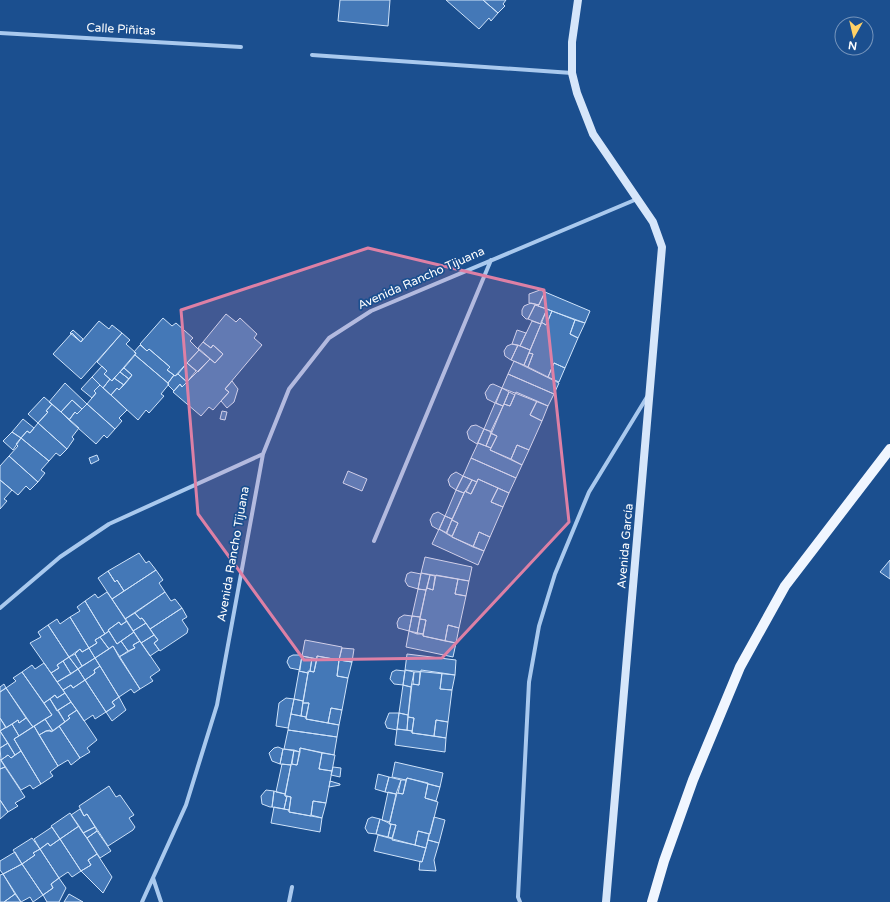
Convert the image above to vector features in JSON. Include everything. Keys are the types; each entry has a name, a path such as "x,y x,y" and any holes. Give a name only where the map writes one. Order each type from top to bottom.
{"main road":[{"path":"578,0 572,42 572,73 592,134 638,199"},
{"name":"Avenida García","path":"606,902 651,390 662,247 653,222 638,199"},
{"path":"652,902 664,861 693,780 740,667 785,586 890,449"}],"street":[{"name":"Calle Piñitas","path":"0,32 241,47"},
{"path":"312,55 572,73"},
{"name":"Avenida Rancho Tijuana","path":"142,902 186,806 217,705 263,454 289,389 329,338 371,311 638,199"},
{"path":"374,541 491,260"},
{"path":"520,902 518,897 530,682 539,626 555,574 589,492 651,390"},
{"path":"0,608 60,557 109,524 263,454"},
{"path":"153,878 160,902"},
{"path":"289,902 292,887"}],"highlighted area":[{"path":"368,248 544,290 569,522 442,658 304,660 198,514 181,310"}],"building":[{"path":"340,0 390,0 388,26 338,21"},
{"path":"446,0 483,0 498,13 491,21 489,18 479,29"},
{"path":"483,0 506,0 503,4 505,6 498,13"},
{"path":"540,290 545,292 539,305 529,303 529,294"},
{"path":"545,292 590,311 585,323 538,306"},
{"path":"531,303 539,305 535,305 528,319 526,319 522,315 522,310 524,306"},
{"path":"535,305 547,309 541,324 528,319"},
{"path":"547,309 552,311 546,325 541,322"},
{"path":"552,311 575,320 570,334 578,338 565,368 554,363 548,377 528,367 533,354 529,353 541,322 546,325"},
{"path":"226,314 236,322 240,318 257,334 254,338 262,345 225,389 229,392 213,410 209,407 201,416 173,392 180,384 182,387 210,359 215,363 223,354 213,345 211,348 203,342"},
{"path":"163,318 172,326 176,323 193,338 190,341 199,350 175,376 167,370 170,367 149,349 147,351 140,344"},
{"path":"575,320 585,323 578,338 570,334"},
{"path":"99,321 109,329 112,325 122,333 81,379 53,354 72,333 81,342"},
{"path":"532,321 541,324 530,350 520,346"},
{"path":"73,330 83,339 81,342 70,333"},
{"path":"517,330 526,333 520,346 512,344"},
{"path":"122,333 130,340 126,344 136,353 112,381 104,374 107,371 97,362"},
{"path":"203,342 211,348 213,345 223,354 215,363 198,348"},
{"path":"512,344 518,345 511,360 505,356 504,351 507,346"},
{"path":"140,345 147,351 149,349 170,367 167,370 174,375 168,383 135,355 136,353 134,352"},
{"path":"518,345 530,350 524,365 511,360"},
{"path":"199,350 210,359 198,372 187,363"},
{"path":"529,353 533,354 528,367 524,365"},
{"path":"135,355 169,384 161,394 164,396 149,413 146,410 138,420 111,395 117,388 119,390 132,375 124,368"},
{"path":"514,361 559,383 554,394 508,374"},
{"path":"187,363 196,371 187,382 178,374"},
{"path":"554,363 565,368 559,382 548,377"},
{"path":"102,366 107,371 104,374 110,379 103,388 92,377"},
{"path":"124,368 132,375 129,379 120,372"},
{"path":"120,372 129,379 124,385 114,378"},
{"path":"178,374 187,382 182,387 180,384 174,391 168,383 174,375 175,376"},
{"path":"508,374 554,394 548,406 502,388"},
{"path":"92,377 100,385 94,391 96,393 92,398 81,389"},
{"path":"114,378 124,385 119,390 117,388 111,395 103,388 110,379 112,381"},
{"path":"232,381 238,389 234,402 227,408 221,401 229,392 225,389"},
{"path":"65,383 87,404 82,409 72,400 61,412 49,402"},
{"path":"493,384 502,388 495,403 487,399 485,393 490,385"},
{"path":"100,385 127,410 119,418 122,421 115,429 87,404 96,393 94,391"},
{"path":"502,388 509,392 503,406 496,403"},
{"path":"509,392 515,395 510,406 504,404"},
{"path":"516,392 537,401 530,415 542,421 529,450 517,445 511,459 490,450 497,436 490,433 504,404 510,406"},
{"path":"44,397 52,404 46,411 48,412 38,423 28,414"},
{"path":"72,400 82,409 77,414 75,412 69,420 61,412"},
{"path":"537,401 548,406 542,421 530,415"},
{"path":"495,403 503,406 492,432 484,429"},
{"path":"52,404 79,428 72,437 74,439 67,449 38,423 48,412 46,411"},
{"path":"87,404 115,429 107,438 104,435 96,444 69,420 75,412 77,414"},
{"path":"222,411 227,412 225,420 220,419"},
{"path":"23,419 34,428 30,433 27,431 21,438 12,432"},
{"path":"38,423 67,449 60,456 56,453 49,461 21,438 27,431 30,433"},
{"path":"476,425 484,429 477,444 469,439 467,432 471,426"},
{"path":"484,429 492,432 486,446 478,443"},
{"path":"12,432 21,438 13,450 3,441"},
{"path":"491,433 497,436 491,448 486,446"},
{"path":"21,438 49,461 41,470 45,473 38,482 9,456 18,446 16,444"},
{"path":"478,443 491,448 490,450 522,465 516,478 471,458"},
{"path":"517,445 529,450 522,465 511,459"},
{"path":"97,455 99,460 91,464 89,458"},
{"path":"9,456 38,482 30,490 26,486 18,495 0,480 0,466"},
{"path":"471,458 516,478 509,493 478,479 477,482 463,476"},
{"path":"348,471 367,479 362,491 343,483"},
{"path":"456,472 463,476 456,490 450,486 448,480 451,475"},
{"path":"463,476 472,480 464,493 456,490"},
{"path":"478,479 498,488 491,502 503,507 490,537 479,532 473,547 452,537 458,523 452,520 465,491 471,494"},
{"path":"0,480 12,490 4,499 7,501 0,509"},
{"path":"472,480 477,482 471,494 466,492"},
{"path":"498,488 509,493 503,507 491,502"},
{"path":"456,490 464,493 452,519 445,516"},
{"path":"438,512 445,516 439,530 432,526 430,520 433,514"},
{"path":"445,516 452,519 447,533 439,529"},
{"path":"452,520 458,523 452,536 446,533"},
{"path":"439,529 452,537 484,551 478,565 432,544"},
{"path":"479,532 490,537 484,551 473,547"},
{"path":"139,553 146,563 149,561 156,570 124,591 117,580 115,582 108,571"},
{"path":"425,557 472,567 469,581 421,573"},
{"path":"890,560 890,579 880,572"},
{"path":"156,570 163,580 159,583 165,592 125,619 112,599"},
{"path":"108,571 115,582 117,580 124,591 112,599 98,578"},
{"path":"411,572 421,574 418,589 408,586 405,581 407,574"},
{"path":"421,573 430,575 426,590 418,589"},
{"path":"430,575 435,576 433,590 427,588"},
{"path":"436,575 458,579 455,594 466,596 459,628 448,625 445,641 423,636 426,620 420,619 426,590 427,588 433,590"},
{"path":"458,579 469,581 466,596 455,594"},
{"path":"418,589 426,590 420,617 412,616"},
{"path":"107,592 127,621 121,625 119,622 105,634 85,601 95,594 98,598"},
{"path":"165,592 171,601 175,599 182,608 150,629 142,618 140,619 135,613"},
{"path":"85,601 105,634 95,640 97,643 89,648 70,617 80,611 77,607"},
{"path":"182,608 187,617 182,620 188,629 187,633 160,651 154,643 158,640 150,629"},
{"path":"135,613 146,623 133,631 125,619"},
{"path":"404,615 412,616 409,631 398,628 397,623 399,618"},
{"path":"412,616 420,617 417,634 409,631"},
{"path":"70,617 89,648 82,652 80,649 69,657 48,625 57,619 60,624"},
{"path":"420,619 426,620 423,634 417,634"},
{"path":"127,621 134,632 117,644 108,630 119,622 121,625"},
{"path":"146,623 154,635 141,643 133,631"},
{"path":"48,625 69,657 57,665 59,668 51,673 30,643 41,637 38,632"},
{"path":"448,625 459,628 456,643 445,641"},
{"path":"109,631 117,644 121,641 128,651 119,657 113,646 109,649 100,637"},
{"path":"409,631 423,634 423,636 456,643 453,657 406,647"},
{"path":"134,632 140,641 133,645 135,648 128,651 121,641"},
{"path":"154,635 158,640 154,643 159,650 150,656 141,643"},
{"path":"100,637 109,649 95,658 89,648 97,643 95,640"},
{"path":"305,640 342,647 339,660 317,656 317,659 302,656"},
{"path":"140,641 160,670 150,677 153,681 140,689 119,657 135,648 133,645"},
{"path":"113,646 140,689 134,693 131,689 119,697 95,658"},
{"path":"89,648 95,658 82,666 75,654 80,649 82,652"},
{"path":"342,648 354,649 352,662 339,660"},
{"path":"75,654 82,666 78,669 69,657"},
{"path":"407,654 456,660 455,675 405,670"},
{"path":"293,655 302,655 300,670 290,668 287,662 289,657"},
{"path":"302,656 312,658 310,671 308,673 299,671"},
{"path":"317,656 339,660 337,676 348,678 342,710 331,708 328,723 306,719 309,703 303,703 308,671 314,672"},
{"path":"69,657 78,669 71,674 63,661"},
{"path":"95,658 100,666 94,670 95,673 85,680 78,669"},
{"path":"312,658 317,659 314,672 310,671"},
{"path":"339,660 352,662 348,678 337,676"},
{"path":"63,661 71,674 57,682 51,673 59,668 57,665"},
{"path":"44,663 65,693 57,698 55,695 44,703 22,672 32,665 35,669"},
{"path":"100,666 119,697 112,702 115,706 106,712 85,680 95,673 94,670"},
{"path":"78,669 85,680 73,688 71,685 63,690 57,682"},
{"path":"396,670 405,671 403,685 394,684 390,679 392,672"},
{"path":"405,670 414,672 411,687 403,685"},
{"path":"421,670 442,673 440,689 452,690 448,722 436,720 434,736 412,733 414,718 408,717 412,684 419,685"},
{"path":"299,671 308,673 303,701 294,699"},
{"path":"22,672 52,715 33,727 6,688 16,681 13,678"},
{"path":"414,672 420,672 419,685 413,684"},
{"path":"442,673 455,675 452,690 440,689"},
{"path":"85,680 106,712 95,719 93,715 84,721 63,690 71,685 73,688"},
{"path":"4,684 6,688 0,692 0,687"},
{"path":"403,685 411,687 408,715 399,713"},
{"path":"6,688 26,718 19,723 18,720 6,728 0,718 0,692"},
{"path":"65,693 71,702 57,711 50,699 55,695 57,698"},
{"path":"119,697 126,710 112,721 106,712 115,706 112,702"},
{"path":"286,698 294,699 288,728 276,726 279,703"},
{"path":"50,699 65,722 53,731 45,719 52,715 44,703"},
{"path":"294,699 303,701 301,716 291,714"},
{"path":"71,702 77,710 68,716 70,718 65,722 58,710"},
{"path":"303,703 309,703 306,717 301,716"},
{"path":"331,708 342,710 339,725 328,723"},
{"path":"77,710 97,740 87,748 90,752 80,758 59,726 70,718 68,716"},
{"path":"389,713 399,713 397,730 387,728 385,723"},
{"path":"399,713 408,715 407,730 397,729"},
{"path":"291,714 306,717 306,719 339,725 337,737 288,730"},
{"path":"408,717 414,718 412,731 407,730"},
{"path":"0,718 6,727 0,731"},
{"path":"26,718 33,727 19,736 12,724 18,720 19,723"},
{"path":"45,719 53,731 46,731 39,735 34,726"},
{"path":"436,720 448,722 446,738 434,736"},
{"path":"12,724 19,736 14,739 21,751 15,755 0,731"},
{"path":"34,726 58,766 50,772 53,776 41,784 14,739"},
{"path":"59,726 80,758 71,765 68,760 58,766 39,735 50,730 51,732"},
{"path":"397,729 412,731 412,733 446,738 445,752 395,745"},
{"path":"288,730 337,737 334,755 300,748 300,752 284,749"},
{"path":"0,731 8,743 0,748"},
{"path":"8,743 15,755 11,758 8,755 1,760 0,748"},
{"path":"278,747 283,749 280,764 272,761 269,753 274,748"},
{"path":"300,748 322,753 319,769 332,771 326,803 313,801 311,816 289,812 291,797 285,796 291,764 297,765"},
{"path":"283,749 294,750 291,765 280,764"},
{"path":"294,750 300,752 297,765 292,764"},
{"path":"21,751 41,784 33,789 30,785 21,790 1,760 8,755 11,758"},
{"path":"322,753 335,755 332,771 319,769"},
{"path":"0,759 5,767 0,769"},
{"path":"395,762 443,773 440,787 407,778 406,780 392,777"},
{"path":"282,764 291,765 285,794 276,792"},
{"path":"5,767 25,797 15,803 18,806 8,812 0,800 0,769"},
{"path":"333,767 341,768 340,777 331,775"},
{"path":"378,774 389,777 385,792 375,789"},
{"path":"389,777 401,780 396,794 385,792"},
{"path":"407,778 428,783 425,798 438,802 430,834 418,831 415,845 392,840 396,825 389,824 397,793 403,794"},
{"path":"401,780 406,780 403,794 398,793"},
{"path":"330,781 340,784 340,785 329,787"},
{"path":"428,784 440,787 436,801 425,798"},
{"path":"109,786 116,797 120,795 134,815 129,818 135,827 133,830 108,846 87,814 84,816 79,806"},
{"path":"266,790 274,791 272,807 262,804 261,796"},
{"path":"274,791 287,796 284,809 272,807"},
{"path":"388,792 396,794 390,822 382,820"},
{"path":"287,796 291,797 289,810 284,809"},
{"path":"0,800 8,812 0,819"},
{"path":"313,801 326,803 322,818 311,815"},
{"path":"274,807 289,810 289,812 322,818 320,832 271,823"},
{"path":"80,809 84,816 87,814 95,827 83,833 71,815"},
{"path":"70,813 79,826 60,839 51,826"},
{"path":"372,817 380,819 376,834 368,833 365,828 368,819"},
{"path":"434,817 445,820 439,843 428,840"},
{"path":"380,819 391,824 388,837 376,834"},
{"path":"391,824 396,825 392,838 388,837"},
{"path":"79,826 97,854 88,860 91,865 81,871 60,839"},
{"path":"52,827 60,839 50,846 48,843 40,849 34,839"},
{"path":"95,827 97,831 87,838 83,833"},
{"path":"97,831 111,851 100,858 87,838"},
{"path":"418,831 429,834 426,848 415,845"},
{"path":"378,835 426,848 422,862 374,851"},
{"path":"32,838 40,849 33,853 35,855 22,864 13,850"},
{"path":"60,839 81,871 72,877 68,872 59,878 40,849 48,843 50,846"},
{"path":"428,840 439,843 434,860 436,871 419,870 420,861 422,862"},
{"path":"40,849 59,878 51,884 53,888 43,895 22,864 35,855 33,853"},
{"path":"15,852 22,864 3,874 0,870 0,861"},
{"path":"97,854 112,877 103,893 81,871 91,865 88,860"},
{"path":"22,864 43,895 33,902 30,897 21,902 3,874"},
{"path":"3,874 15,894 4,902 0,902 0,875"},
{"path":"59,878 66,888 59,902 47,902 43,895 53,888 51,884"},
{"path":"15,894 21,902 4,902"},
{"path":"69,894 83,902 64,902"}]}
